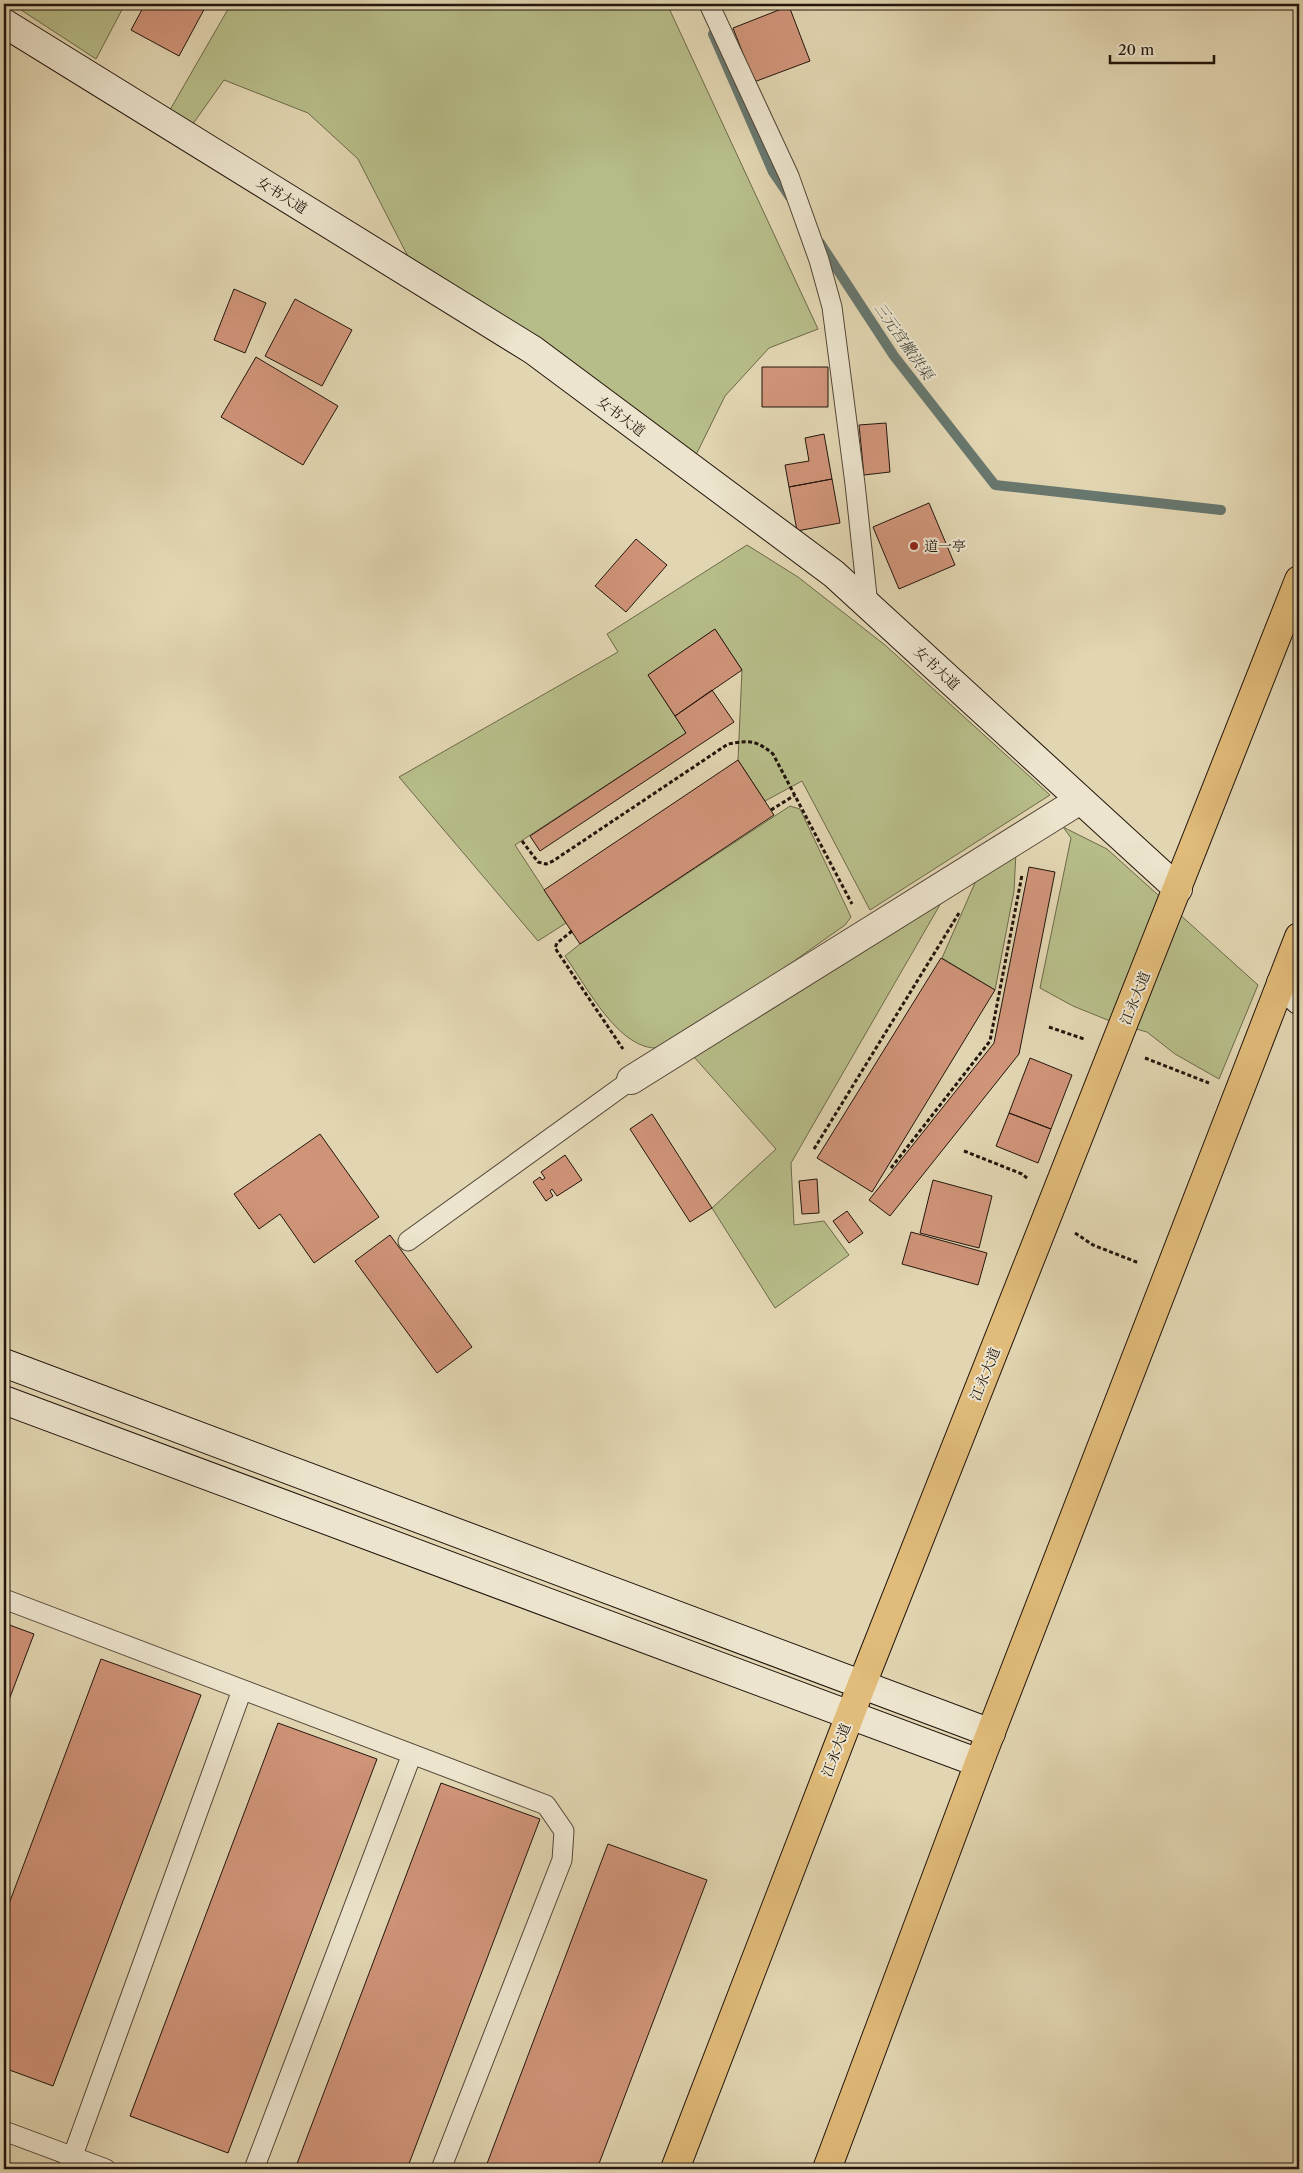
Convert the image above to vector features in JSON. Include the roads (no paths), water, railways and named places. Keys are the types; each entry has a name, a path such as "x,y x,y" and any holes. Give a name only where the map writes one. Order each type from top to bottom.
{"main road":[{"name":"女书大道","path":"4,23 533,350 834,574 1178,889"},
{"name":"江永大道","path":"675,2169 850,1714 1299,580"},
{"path":"636,1078 1080,800"},
{"path":"827,2169 979,1763 1290,992 1299,937"},
{"path":"4,1363 991,1733"},
{"path":"4,1400 979,1763"}],"lane":[{"path":"709,4 789,176 819,260 832,307 855,484 868,605"},
{"path":"408,1240 636,1078"},
{"path":"4,1599 546,1805 564,1831 562,1860 441,2169"},
{"path":"70,2163 242,1690"},
{"path":"254,2169 412,1754"},
{"path":"4,2131 70,2163 106,2169"}],"waterway":[{"name":"三元宫撇洪渠","path":"713,34 773,172 790,197"},
{"name":"三元宫撇洪渠","path":"820,243 894,356 995,485 1221,510"}],"place":[{"name":"道一亭","path":"914,546"}]}
